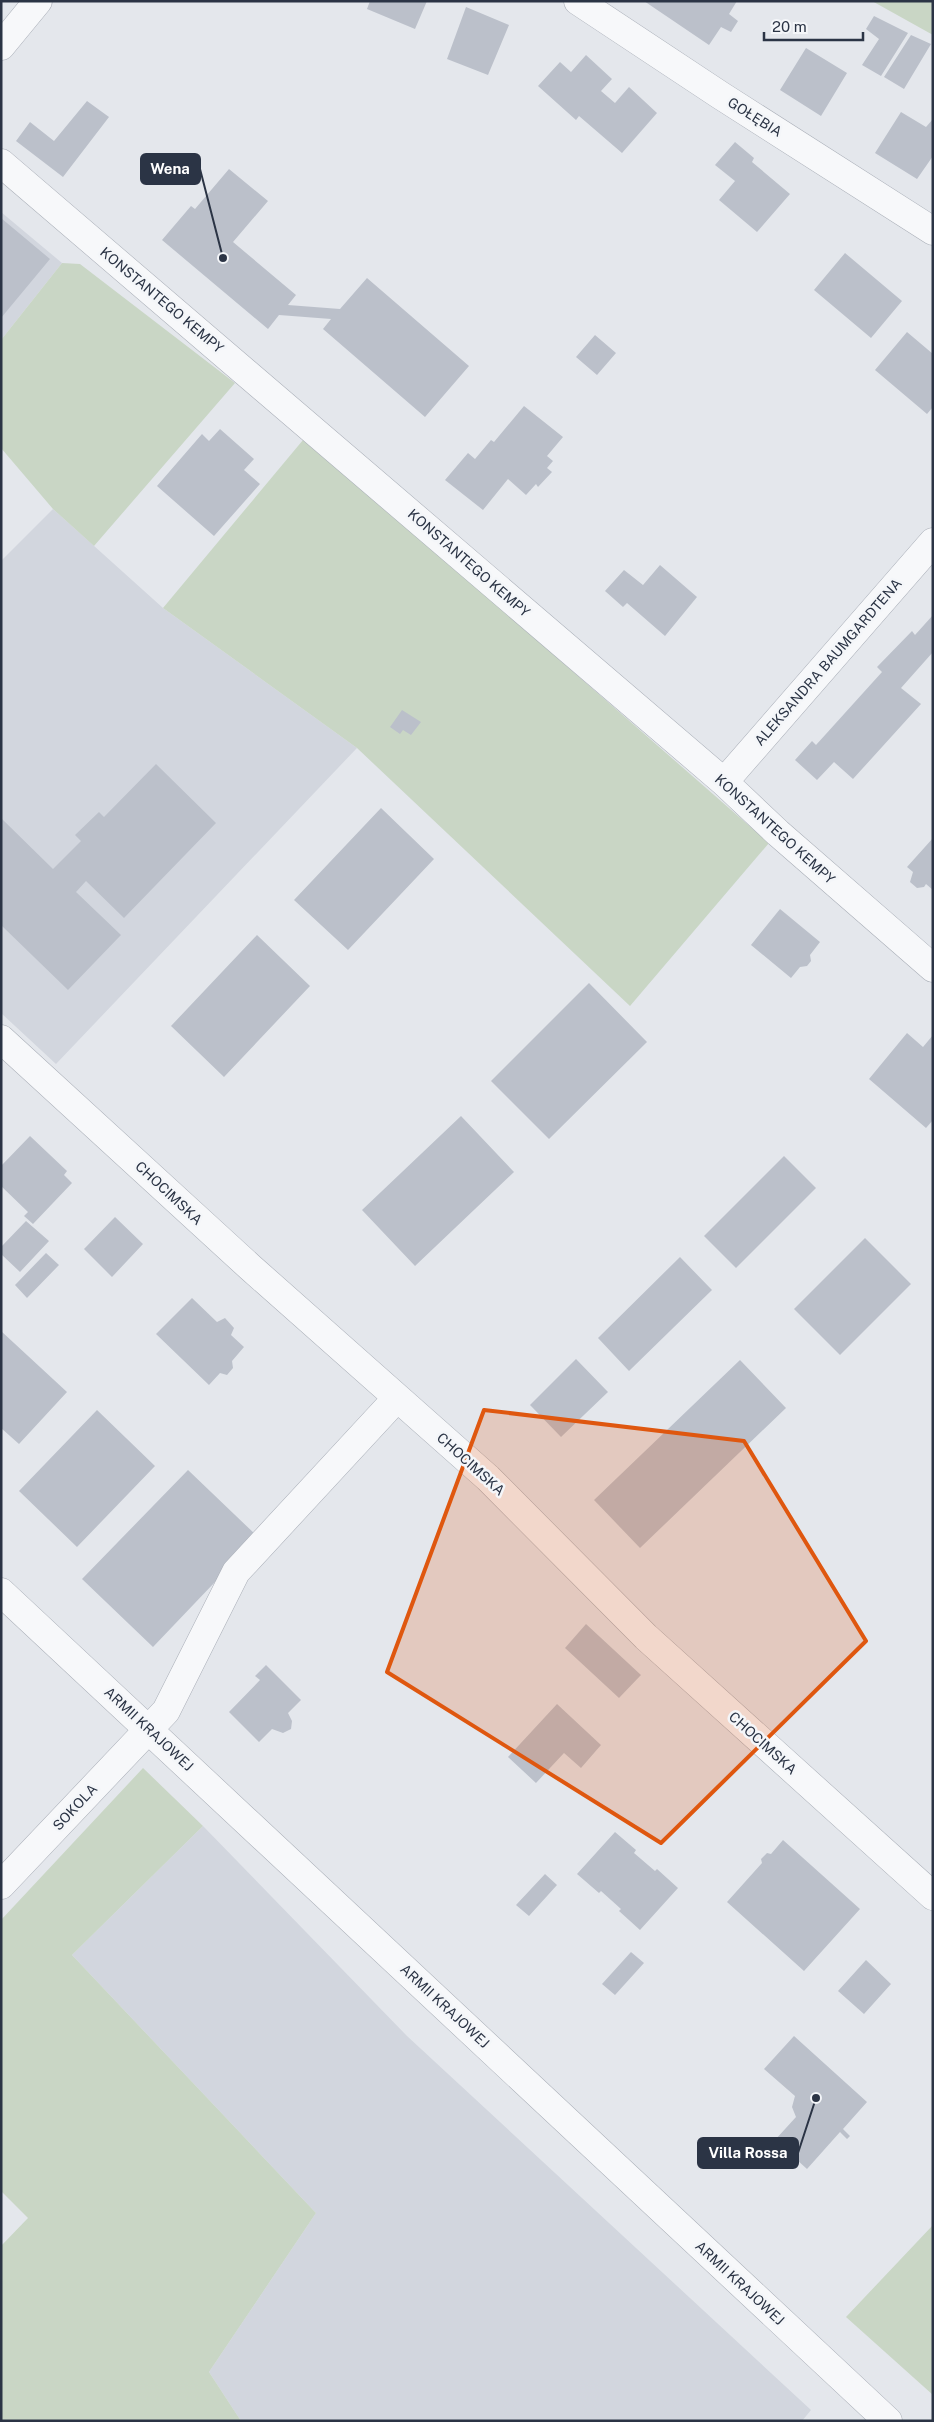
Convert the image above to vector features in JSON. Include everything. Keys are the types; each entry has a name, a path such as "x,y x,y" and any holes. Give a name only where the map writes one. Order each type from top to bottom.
{"street":[{"path":"1,46 38,1"},
{"name":"GOŁĘBIA","path":"578,1 720,95 933,230"},
{"name":"KONSTANTEGO KEMPY","path":"1,163 724,782 778,833 933,968"},
{"name":"ALEKSANDRA BAUMGARDTENA","path":"724,782 933,542"},
{"name":"CHOCIMSKA","path":"1,1038 251,1268 488,1478 646,1637 933,1896"},
{"name":"SOKOLA","path":"1,1885 166,1711 236,1572 397,1398"},
{"name":"ARMII KRAJOWEJ","path":"1,1592 888,2421"}],"highlighted area":[{"path":"484,1410 744,1441 866,1641 661,1843 387,1672"}],"shaded area":[{"path":"1,212 62,263 1,340"},
{"path":"53,509 163,608 357,748 56,1064 1,1013 1,561"},
{"path":"203,1826 407,2036 811,2410 802,2421 241,2421 209,2372 316,2213 72,1955"}],"green space":[{"path":"872,1 933,1 933,35"},
{"path":"62,263 80,264 235,383 94,546 53,509 1,448 1,340"},
{"path":"303,440 490,599 769,843 630,1006 357,748 163,608"},
{"path":"143,1768 203,1826 72,1955 316,2213 209,2372 241,2421 1,2421 1,2246 28,2218 1,2191 1,1920"},
{"path":"933,2225 933,2395 846,2317"}],"building":[{"path":"370,1 427,1 415,29 367,9"},
{"path":"644,1 737,1 729,14 738,21 731,32 721,27 709,45"},
{"path":"466,7 509,25 488,75 447,59"},
{"path":"874,16 908,33 881,76 862,65 879,39 866,29"},
{"path":"911,35 931,44 904,89 884,77"},
{"path":"806,48 847,73 821,116 780,90"},
{"path":"586,55 612,79 601,91 615,103 629,87 657,113 622,153 579,116 576,120 538,86 560,62 571,72"},
{"path":"87,101 109,117 63,177 16,141 30,122 54,141"},
{"path":"901,112 926,127 933,119 933,156 917,179 875,153"},
{"path":"735,142 754,158 752,162 790,194 757,232 719,200 735,181 715,165"},
{"path":"229,169 268,201 233,242 296,295 288,305 340,309 367,278 469,366 425,417 323,329 331,319 279,315 268,329 162,240 191,206 195,209"},
{"path":"1,218 50,259 1,318"},
{"path":"845,253 902,301 871,338 814,290"},
{"path":"907,332 933,354 933,407 927,414 875,370"},
{"path":"595,335 616,353 597,375 576,357"},
{"path":"524,406 563,437 547,456 553,461 547,468 552,472 538,487 536,484 526,495 508,479 483,510 445,480 468,453 475,459 491,440 494,442"},
{"path":"220,429 254,459 244,470 260,484 214,536 157,486 202,434 209,441"},
{"path":"660,565 697,597 665,636 627,603 623,607 605,591 624,570 643,585"},
{"path":"933,615 933,652 901,688 921,704 853,779 834,762 817,780 795,760 812,741 816,745 882,672 877,667 912,631 915,635"},
{"path":"402,710 421,722 411,735 403,730 400,734 390,727"},
{"path":"156,764 216,823 124,918 86,881 76,892 121,935 68,990 1,925 1,818 53,869 81,841 75,835 99,812 104,817"},
{"path":"381,808 434,859 348,950 294,900"},
{"path":"933,838 933,890 926,884 924,887 917,888 910,882 913,872 907,867"},
{"path":"780,909 820,942 810,955 811,961 807,966 800,967 791,978 751,945"},
{"path":"257,935 310,986 224,1077 171,1026"},
{"path":"589,983 647,1042 549,1139 491,1081"},
{"path":"907,1033 923,1047 933,1035 933,1120 926,1128 869,1079"},
{"path":"461,1116 514,1172 415,1266 362,1210"},
{"path":"30,1136 67,1171 64,1175 72,1183 33,1224 24,1216 28,1212 1,1186 1,1166"},
{"path":"784,1156 816,1188 736,1268 704,1236"},
{"path":"115,1217 143,1244 112,1277 84,1249"},
{"path":"26,1221 49,1241 20,1272 1,1254 1,1247"},
{"path":"865,1238 911,1284 840,1355 794,1309"},
{"path":"46,1253 59,1265 27,1298 15,1285"},
{"path":"680,1257 712,1290 629,1371 598,1338"},
{"path":"192,1298 217,1322 225,1318 234,1328 231,1335 244,1347 232,1361 233,1368 227,1375 220,1373 209,1385 156,1334"},
{"path":"1,1331 67,1392 19,1444 1,1428"},
{"path":"576,1359 608,1392 561,1437 530,1405"},
{"path":"740,1360 786,1408 640,1548 594,1500"},
{"path":"97,1410 155,1466 77,1547 19,1491"},
{"path":"188,1470 258,1537 153,1647 82,1579"},
{"path":"586,1624 641,1675 619,1698 565,1648"},
{"path":"266,1665 301,1700 288,1713 292,1721 291,1729 283,1733 272,1729 259,1742 229,1712 260,1680 255,1676"},
{"path":"557,1704 601,1745 581,1768 564,1753 536,1783 508,1757"},
{"path":"615,1832 636,1850 634,1853 655,1871 657,1869 678,1888 640,1930 601,1891 599,1893 577,1874"},
{"path":"783,1840 860,1909 804,1971 727,1902 762,1863 761,1859 767,1853 771,1854"},
{"path":"545,1874 557,1885 529,1916 516,1905"},
{"path":"631,1952 644,1963 615,1995 602,1984"},
{"path":"866,1960 891,1984 864,2014 838,1991"},
{"path":"794,2036 867,2102 843,2129 850,2136 847,2139 840,2132 807,2169 775,2140 796,2117 792,2107 795,2096 764,2069"}],"place":[{"name":"Wena","path":"223,258"},
{"name":"Villa Rossa","path":"816,2098"}]}
